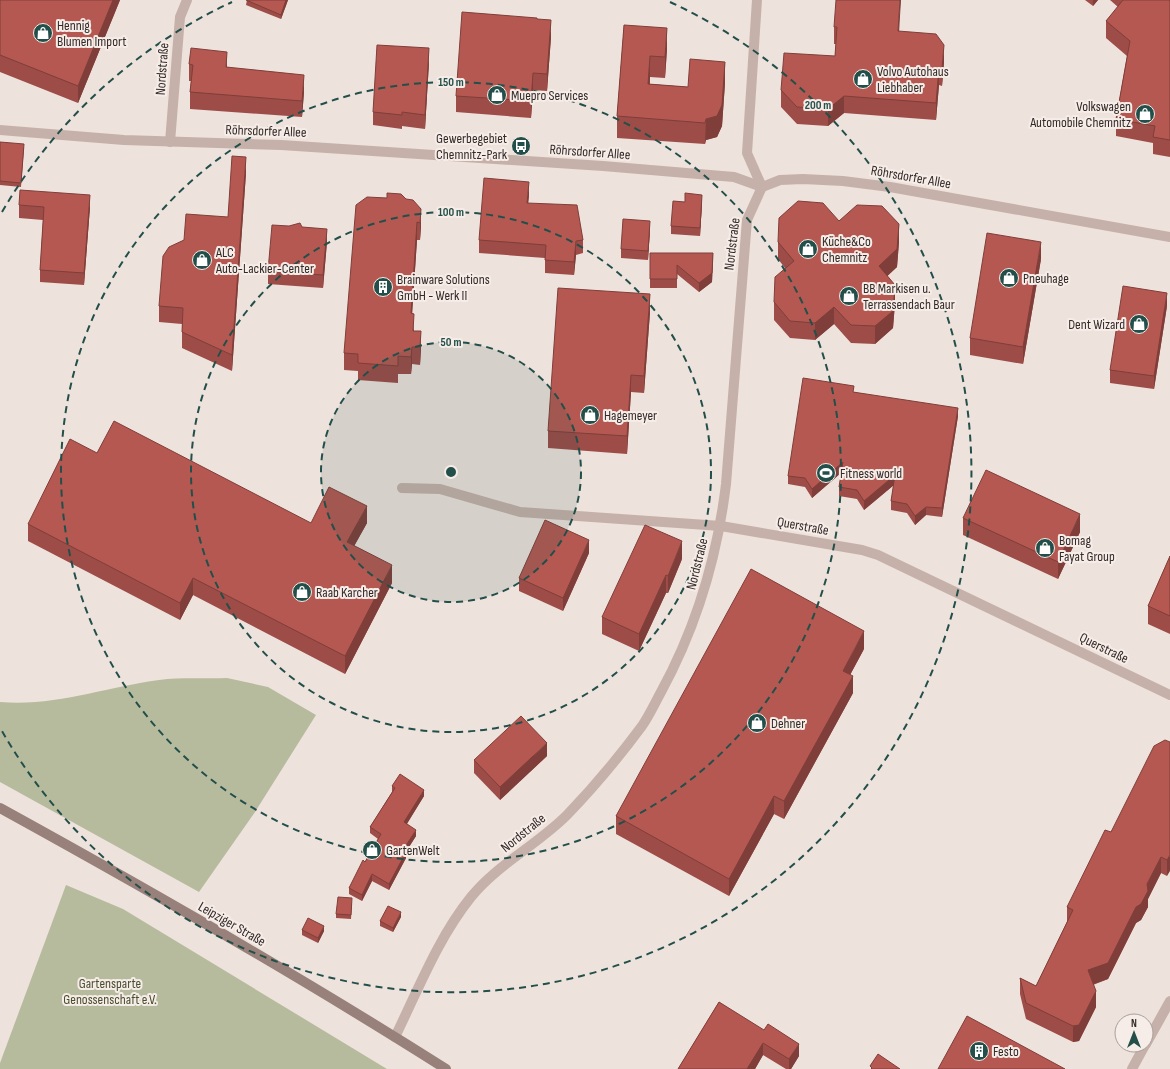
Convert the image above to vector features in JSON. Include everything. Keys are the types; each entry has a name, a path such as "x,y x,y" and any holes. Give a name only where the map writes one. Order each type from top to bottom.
{"main road":[{"name":"Leipziger Straße","path":"0,808 130,880 395,1037 446,1069"}],"street":[{"name":"Nordstraße","path":"170,142 180,17 187,0"},
{"path":"757,0 747,153 762,187"},
{"name":"Röhrsdorfer Allee","path":"0,130 124,140 281,145 603,166 734,177 762,187 780,180 803,178 843,181 890,187 1170,237"},
{"name":"Nordstraße","path":"395,1037 455,920 472,897 502,867 566,816 601,777 643,726 676,664 703,598 721,526 726,484 748,220 762,187"},
{"name":"Querstraße","path":"402,488 440,489 520,512 721,526 862,550 878,555 1170,695"},
{"path":"1154,1030 1170,1001"},
{"path":"1132,1069 1141,1053"}],"green space":[{"path":"227,678 268,687 316,715 255,812 199,892 0,782 0,702 40,702 80,696 139,683 167,679"},
{"name":"Gartensparte Genossenschaft e.V.","path":"66,885 123,909 387,1069 0,1069 0,1063"}],"building":[{"path":"0,0 113,0 78,86 0,55"},
{"path":"246,0 286,0 281,15"},
{"name":"Volvo Autohaus Liebhaber","path":"836,0 900,0 898,31 936,34 944,45 942,68 939,68 936,103 844,96 828,109 797,107 781,90 784,53 835,56 837,27 834,27"},
{"path":"1123,0 1170,0 1170,140 1153,137 1155,126 1116,119 1130,41 1106,21"},
{"path":"462,12 551,20 547,74 533,73 531,101 456,96"},
{"path":"624,25 667,28 665,57 650,56 648,84 688,87 690,59 725,62 722,105 717,116 706,119 705,123 617,116"},
{"path":"377,45 429,48 425,115 402,112 402,115 373,112"},
{"path":"191,48 227,52 226,67 304,75 302,101 190,92 193,65 189,64"},
{"path":"0,142 24,144 21,183 0,181"},
{"path":"232,156 246,157 232,355 182,332 183,308 159,306 163,256 169,247 184,240 186,214 228,217"},
{"path":"484,178 529,182 527,203 577,205 583,240 576,241 574,262 545,260 546,245 479,240"},
{"path":"20,190 90,195 84,273 40,270 44,207 19,205"},
{"name":"Brainware Solutions GmbH - Werk II","path":"387,193 401,194 406,199 413,200 421,209 420,223 417,222 411,313 414,314 413,331 421,331 420,347 412,347 411,357 398,356 398,366 358,363 358,354 344,353 356,205 367,197 387,198"},
{"path":"685,193 702,195 700,228 671,226 673,201 685,202"},
{"path":"798,201 823,203 839,221 857,205 882,206 899,224 897,249 879,266 895,285 893,311 875,326 851,325 834,307 815,323 790,321 774,302 775,277 794,261 778,242 779,218"},
{"path":"623,219 650,221 648,251 621,249"},
{"path":"300,223 302,227 327,229 323,275 268,271 272,225 289,226"},
{"path":"987,233 1041,242 1023,347 970,338"},
{"path":"650,253 713,253 712,273 699,283 677,265 677,279 650,279"},
{"path":"1123,286 1167,293 1154,376 1110,370"},
{"path":"558,288 650,294 644,376 631,375 627,436 548,431"},
{"path":"803,378 854,386 853,392 958,408 942,508 926,507 915,516 907,504 891,501 895,475 864,501 857,490 839,487 843,462 812,489 805,478 788,476"},
{"path":"114,421 311,523 329,487 367,506 347,542 392,565 345,656 193,578 180,603 28,524 70,439 97,453"},
{"path":"986,470 1080,514 1058,562 963,518"},
{"path":"545,520 589,540 563,598 519,578"},
{"path":"645,525 682,541 668,576 666,575 639,634 602,617"},
{"path":"1170,556 1170,616 1148,606"},
{"name":"Dehner","path":"751,569 864,631 843,671 853,676 784,801 774,796 729,879 616,816"},
{"path":"521,716 547,743 500,787 474,760"},
{"path":"1165,740 1170,742 1170,855 1167,860 1161,857 1147,884 1148,891 1141,904 1136,907 1108,963 1088,970 1096,991 1079,1025 1073,1026 1026,1003 1020,978 1036,986 1073,910 1067,907 1105,830 1111,832 1154,746"},
{"path":"400,774 424,790 404,822 416,830 403,850 406,852 389,884 372,874 362,895 349,888 363,860 365,862 381,834 370,827 395,788 392,786"},
{"path":"338,897 352,898 351,915 336,914"},
{"path":"388,906 401,912 393,928 380,921"},
{"path":"308,918 324,926 318,938 302,930"},
{"path":"719,1002 764,1030 768,1024 799,1044 789,1059 763,1043 747,1069 678,1069"},
{"path":"967,1016 1065,1069 938,1069"},
{"path":"878,1054 900,1069 871,1069 872,1068 870,1066"}],"place":[{"name":"Hennig Blumen Import","path":"43,33"},
{"name":"Volvo Autohaus Liebhaber","path":"863,79"},
{"name":"Muepro Services","path":"497,95"},
{"name":"Volkswagen Automobile Chemnitz","path":"1145,114"},
{"name":"Gewerbegebiet Chemnitz-Park","path":"521,146"},
{"name":"Küche&Co Chemnitz","path":"808,249"},
{"name":"ALC Auto-Lackier-Center","path":"202,260"},
{"name":"Pneuhage","path":"1009,278"},
{"name":"Brainware Solutions GmbH - Werk II","path":"383,287"},
{"name":"BB Markisen u. Terrassendach Baur","path":"849,296"},
{"name":"Dent Wizard","path":"1139,324"},
{"name":"Hagemeyer","path":"590,415"},
{"name":"Fitness world","path":"826,473"},
{"name":"Bomag Fayat Group","path":"1045,548"},
{"name":"Raab Karcher","path":"302,592"},
{"name":"Dehner","path":"757,723"},
{"name":"GartenWelt","path":"372,850"},
{"name":"Festo","path":"979,1051"}]}
